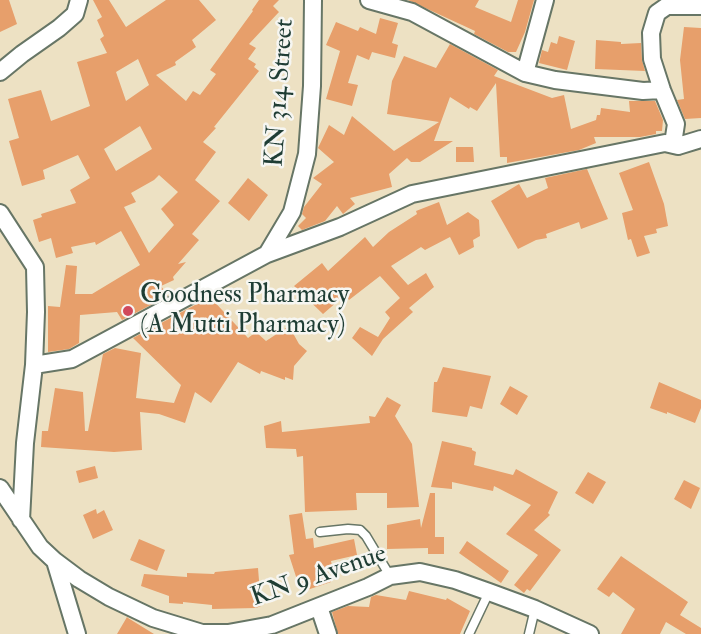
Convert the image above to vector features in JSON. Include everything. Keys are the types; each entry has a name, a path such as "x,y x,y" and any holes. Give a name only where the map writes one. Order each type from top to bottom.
{"street":[{"path":"0,72 75,14 79,0"},
{"name":"KN 314 Street","path":"267,254 292,212 307,154 312,86 313,0"},
{"path":"369,0 412,12 525,73 555,80 643,91 662,90"},
{"path":"525,73 545,0"},
{"path":"678,146 674,137 676,124 652,59 651,33 657,13 667,6 701,6"},
{"path":"34,365 72,359 267,254 340,227 412,194 665,143 678,146 701,139"},
{"path":"0,213 35,267 34,365 25,442 21,520"},
{"name":"KN 9 Avenue","path":"0,488 40,547 79,579 109,597 153,618 203,633 228,633 272,625 390,576 420,572 455,580 489,592 535,609 590,634"},
{"path":"55,561 77,634"},
{"path":"320,607 328,634"}],"lane":[{"path":"320,532 360,530 390,576"},
{"path":"469,634 489,592"},
{"path":"529,634 535,609"}],"building":[{"path":"0,0 9,0 17,24 0,32"},
{"path":"93,0 109,0 126,27 166,0 199,0 216,20 192,40 196,47 175,62 176,65 156,75 186,101 193,91 200,95 216,74 210,70 259,0 279,0 273,6 279,12 249,44 256,48 248,59 256,64 254,67 259,71 203,142 216,152 195,180 220,201 192,234 199,240 178,264 186,262 173,277 174,280 161,286 168,296 122,320 117,312 80,315 79,343 69,349 48,352 48,306 60,307 66,265 77,266 75,294 92,294 140,265 121,231 96,245 95,242 71,247 73,253 56,258 51,238 39,242 33,220 42,217 41,214 76,203 70,190 90,178 78,155 43,170 45,179 22,186 9,141 19,138 8,99 41,90 51,121 90,106 77,62 107,53 100,39 104,36 97,20 102,17","holes":["138,59 149,85 126,101 116,72","140,126 152,149 116,171 104,149","159,175 178,192 161,209 174,225 149,253 124,207 136,202 131,193"]},
{"path":"408,0 479,0 475,7 511,22 518,0 534,0 525,32 516,52 508,52 474,34 475,31"},
{"path":"380,18 398,23 392,43 398,45 395,58 372,52 369,60 357,55 348,83 358,85 352,106 326,99 340,51 326,45 336,22 358,31 360,27 376,34"},
{"path":"684,27 701,28 701,118 685,119 677,100 684,99 680,60"},
{"path":"559,36 575,41 567,70 539,63 542,50 548,52 551,42 557,44"},
{"path":"596,40 621,42 621,44 641,43 645,71 595,69"},
{"path":"450,44 498,70 494,76 552,98 564,95 571,129 596,120 601,108 630,112 629,101 655,101 663,120 662,131 640,137 594,137 596,143 579,150 507,163 507,157 500,157 496,83 477,111 470,107 469,109 450,97 434,141 453,141 420,162 411,162 407,158 389,174 392,187 350,198 355,204 343,214 337,206 325,221 302,230 298,226 306,218 302,214 304,207 322,184 313,178 334,162 318,148 329,125 344,135 352,116 394,151 439,122 387,114 392,81 404,56 436,68"},
{"path":"456,147 473,147 474,162 456,162"},
{"path":"649,162 664,204 668,226 656,229 657,233 644,236 650,253 637,257 631,239 628,240 622,213 633,210 619,173"},
{"path":"587,169 608,219 581,229 579,222 546,234 547,238 536,240 518,249 491,201 519,184 527,198 548,188 545,178"},
{"path":"248,178 268,195 249,221 228,203"},
{"path":"439,202 447,225 468,212 479,220 480,236 473,240 474,247 459,255 450,237 425,250 421,247 391,266 408,285 426,273 434,287 409,308 413,312 383,339 372,356 352,338 360,327 378,337 390,318 385,312 400,298 380,276 349,300 345,295 323,314 294,286 322,263 328,271 365,237 373,247 389,232 417,214 416,211"},
{"path":"210,297 248,338 256,332 266,341 289,326 299,344 307,351 294,366 293,380 285,377 285,380 261,371 260,374 238,362 211,403 195,392 185,423 159,414 140,412 142,450 114,452 41,447 42,431 48,431 55,388 83,392 85,431 88,431 103,354 115,348 141,353 136,398 174,403 181,385 133,338"},
{"path":"443,367 491,376 482,409 470,406 467,417 432,412 434,382 437,382"},
{"path":"659,382 701,400 701,408 695,423 650,408"},
{"path":"510,386 528,396 517,415 500,404"},
{"path":"387,397 401,405 395,416 412,444 419,507 387,508 387,493 356,493 357,510 305,512 303,456 297,457 296,449 266,448 264,426 281,421 282,432 370,423 369,416 375,417"},
{"path":"442,441 472,448 476,452 474,465 513,475 516,469 558,492 548,513 550,515 534,530 561,550 530,591 527,589 524,593 514,585 538,555 506,534 531,505 494,486 493,491 452,482 452,489 431,487"},
{"path":"95,466 98,478 79,483 76,471"},
{"path":"588,472 606,482 593,504 575,493"},
{"path":"684,480 700,488 691,509 674,499"},
{"path":"430,493 435,493 435,537 444,537 444,554 428,554 428,548 387,549 387,525 420,519 421,528"},
{"path":"96,509 97,514 104,510 113,530 93,539 83,515"},
{"path":"302,513 306,539 313,538 314,548 354,539 357,555 331,561 332,566 327,567 331,582 301,592 289,555 294,554 289,515"},
{"path":"139,539 165,550 157,571 130,560"},
{"path":"467,541 509,571 501,583 459,553"},
{"path":"621,556 688,602 680,615 701,628 701,634 686,634 666,622 660,634 621,634 635,609 613,592 609,597 597,589"},
{"path":"258,568 261,606 256,608 212,609 212,605 169,603 169,596 141,586 144,574 187,577 187,573 214,574 215,572"},
{"path":"409,591 446,600 447,598 470,611 460,634 338,634 332,612 348,606 369,607 371,597 376,595 406,600"},
{"path":"128,618 154,634 117,634"}],"place":[{"name":"Goodness Pharmacy (A Mutti Pharmacy)","path":"128,311"}]}
